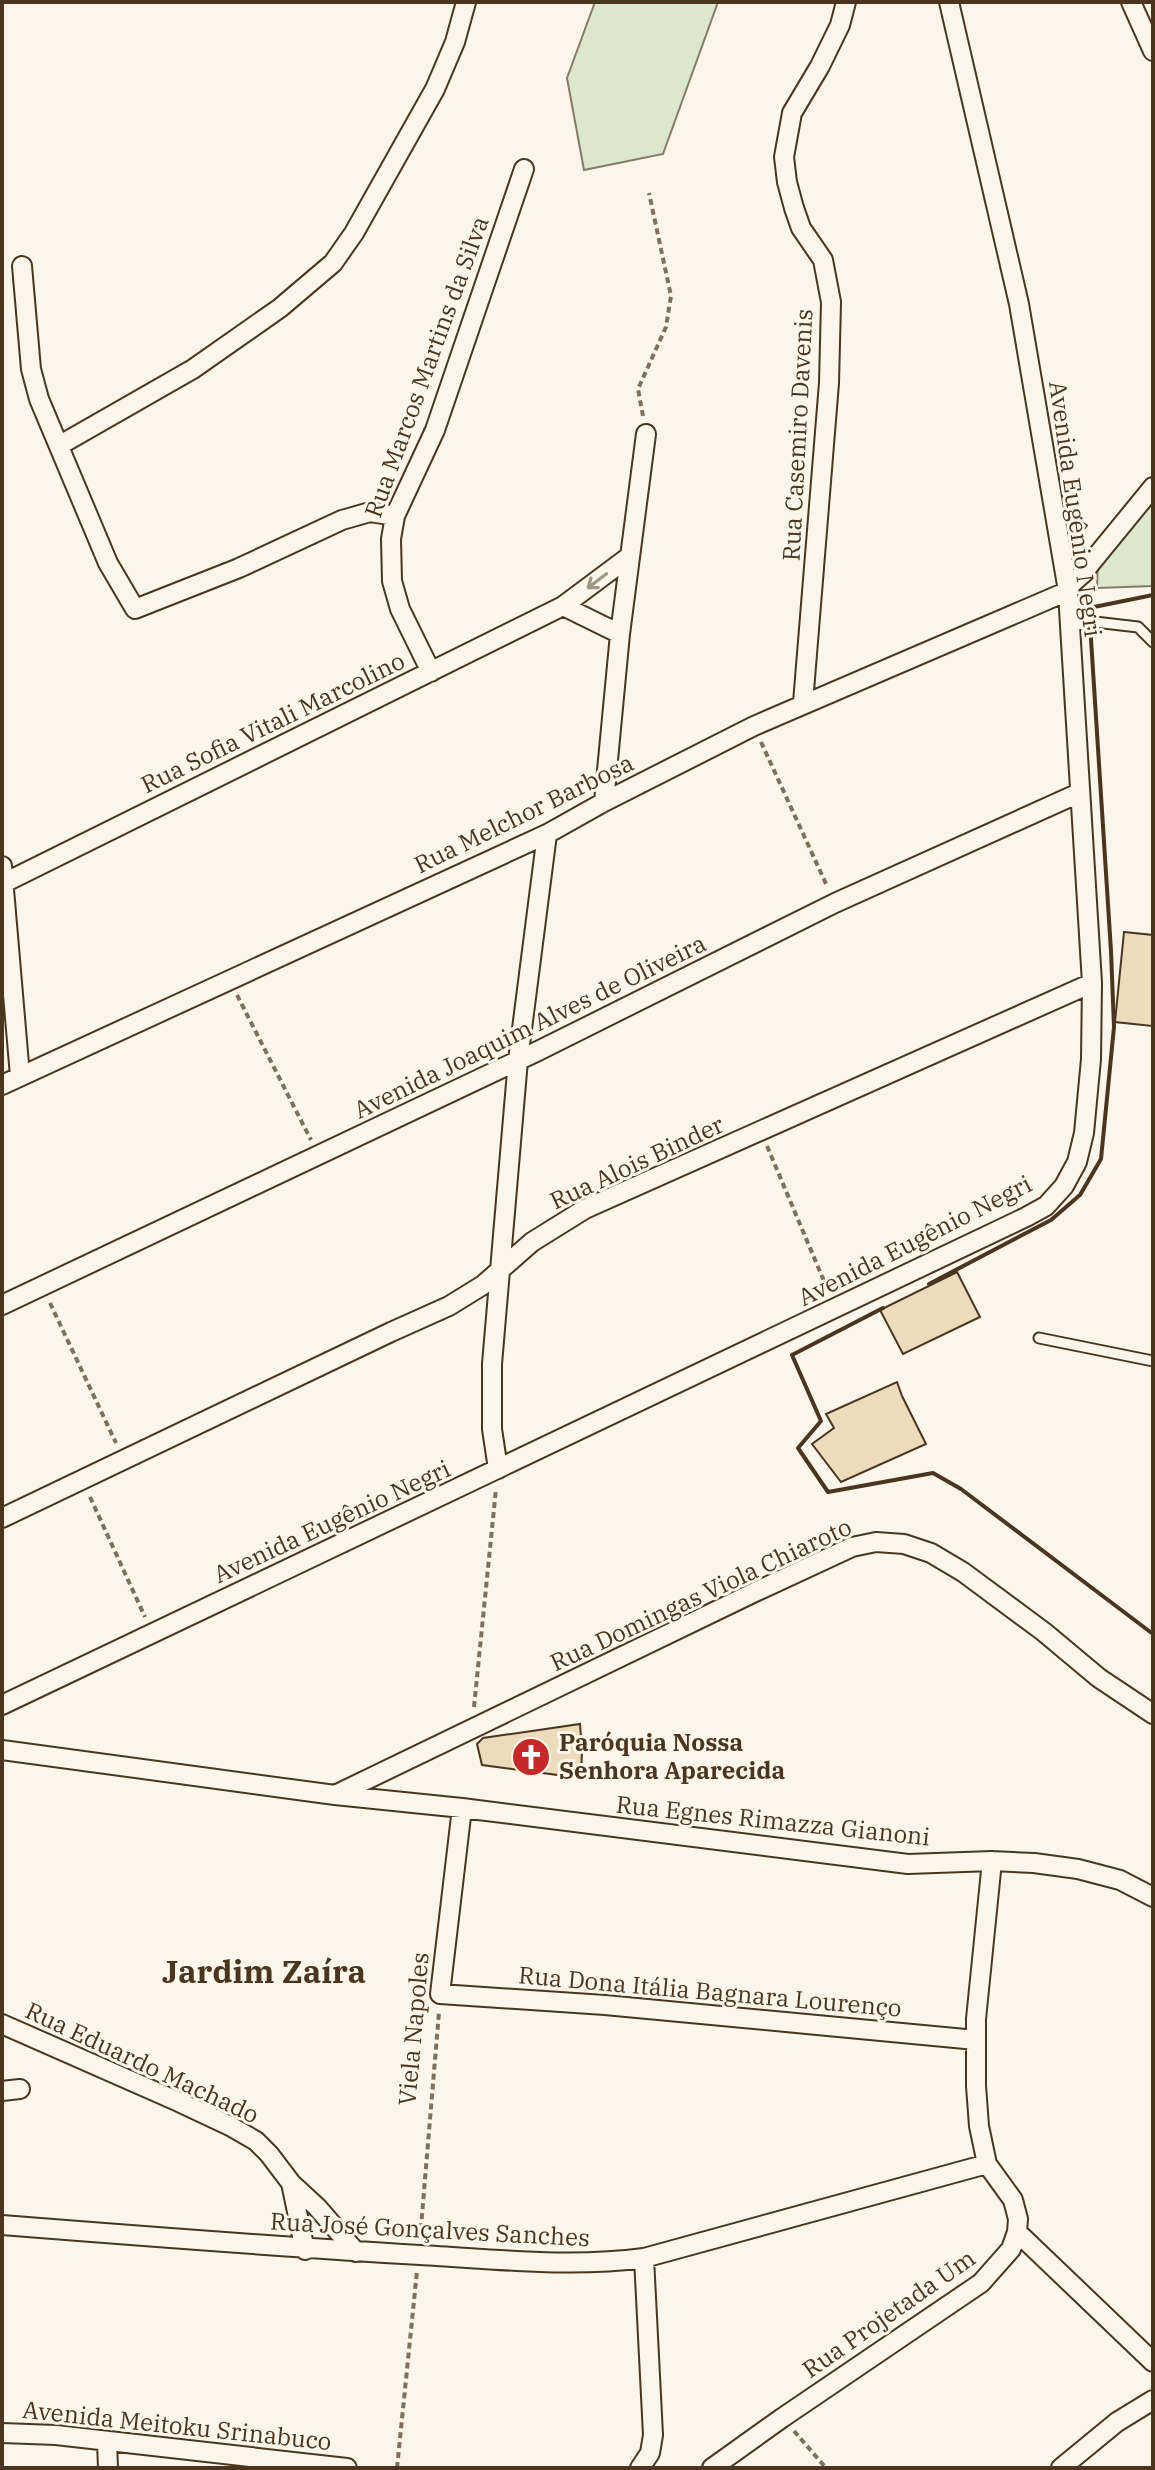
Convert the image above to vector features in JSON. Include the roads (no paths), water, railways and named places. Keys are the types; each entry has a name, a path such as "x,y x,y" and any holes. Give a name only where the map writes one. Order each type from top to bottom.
{"street":[{"path":"60,445 193,369 280,308 333,263 354,233 435,89 455,42 466,2"},
{"name":"Rua Casemiro Davenis","path":"803,703 829,383 831,302 823,260 801,228 794,208 784,157 792,113 840,25 846,2"},
{"name":"Avenida Eugênio Negri","path":"2,1705 836,1310 1026,1217 1046,1206 1064,1186 1077,1162 1084,1133 1091,1059 1092,983 1068,591 1019,304 949,2"},
{"path":"1131,2 1153,51"},
{"name":"Rua Marcos Martins da Silva","path":"431,672 400,609 392,581 391,539 395,516 435,430 524,169"},
{"path":"22,266 31,369 39,399 108,563 135,609 239,568 342,520 370,512 395,516"},
{"path":"604,802 620,634 646,434"},
{"path":"1068,591 1153,487"},
{"name":"Rua Sofia Vitali Marcolino","path":"3,875 563,606 630,556"},
{"name":"Rua Melchor Barbosa","path":"2,1085 547,834 604,802 803,703 1068,591"},
{"path":"563,606 620,634"},
{"name":"Avenida Joaquim Alves de Oliveira","path":"2,1305 320,1156 835,903 1079,793"},
{"path":"498,1469 492,1429 492,1364 518,1060 547,834"},
{"path":"3,875 20,1076"},
{"name":"Rua Alois Binder","path":"2,1518 449,1306 483,1285 532,1242 585,1209 1092,983"},
{"name":"Rua Domingas Viola Chiaroto","path":"335,1795 852,1547 876,1542 904,1544 931,1553 963,1572 1044,1632 1099,1678 1153,1714"},
{"name":"Rua Egnes Rimazza Gianoni","path":"2,1750 335,1795 908,1864 992,1861 1078,1869 1120,1880 1153,1897"},
{"name":"Viela Napoles","path":"440,1994 462,1808"},
{"path":"992,1861 976,2040 979,2126 987,2164 1013,2200 1018,2219 1017,2232 1153,2362"},
{"name":"Rua Dona Itália Bagnara Lourenço","path":"440,1994 605,2005 976,2040"},
{"name":"Rua Eduardo Machado","path":"2,2024 230,2126 262,2147 291,2183 317,2207 356,2252"},
{"name":"Rua José Gonçalves Sanches","path":"2,2225 305,2250 564,2264 611,2263 644,2258 987,2164"},
{"name":"Rua Eduardo Machado","path":"291,2183 305,2250"},
{"name":"Rua Projetada Um","path":"712,2468 981,2283 1011,2249 1017,2232"},
{"path":"640,2468 650,2453 653,2435 644,2258"},
{"path":"1061,2468 1117,2422 1153,2400"},
{"name":"Avenida Meitoku Srinabuco","path":"2,2433 56,2435 347,2468"},
{"path":"107,2442 108,2468"}],"lane":[{"path":"1070,626 1095,622 1138,627 1153,642"},
{"path":"1039,1338 1153,1361"}],"place":[{"name":"Paróquia Nossa Senhora Aparecida","path":"531,1757"}],"district":[{"name":"Jardim Zaíra","path":"264,1972"}]}
